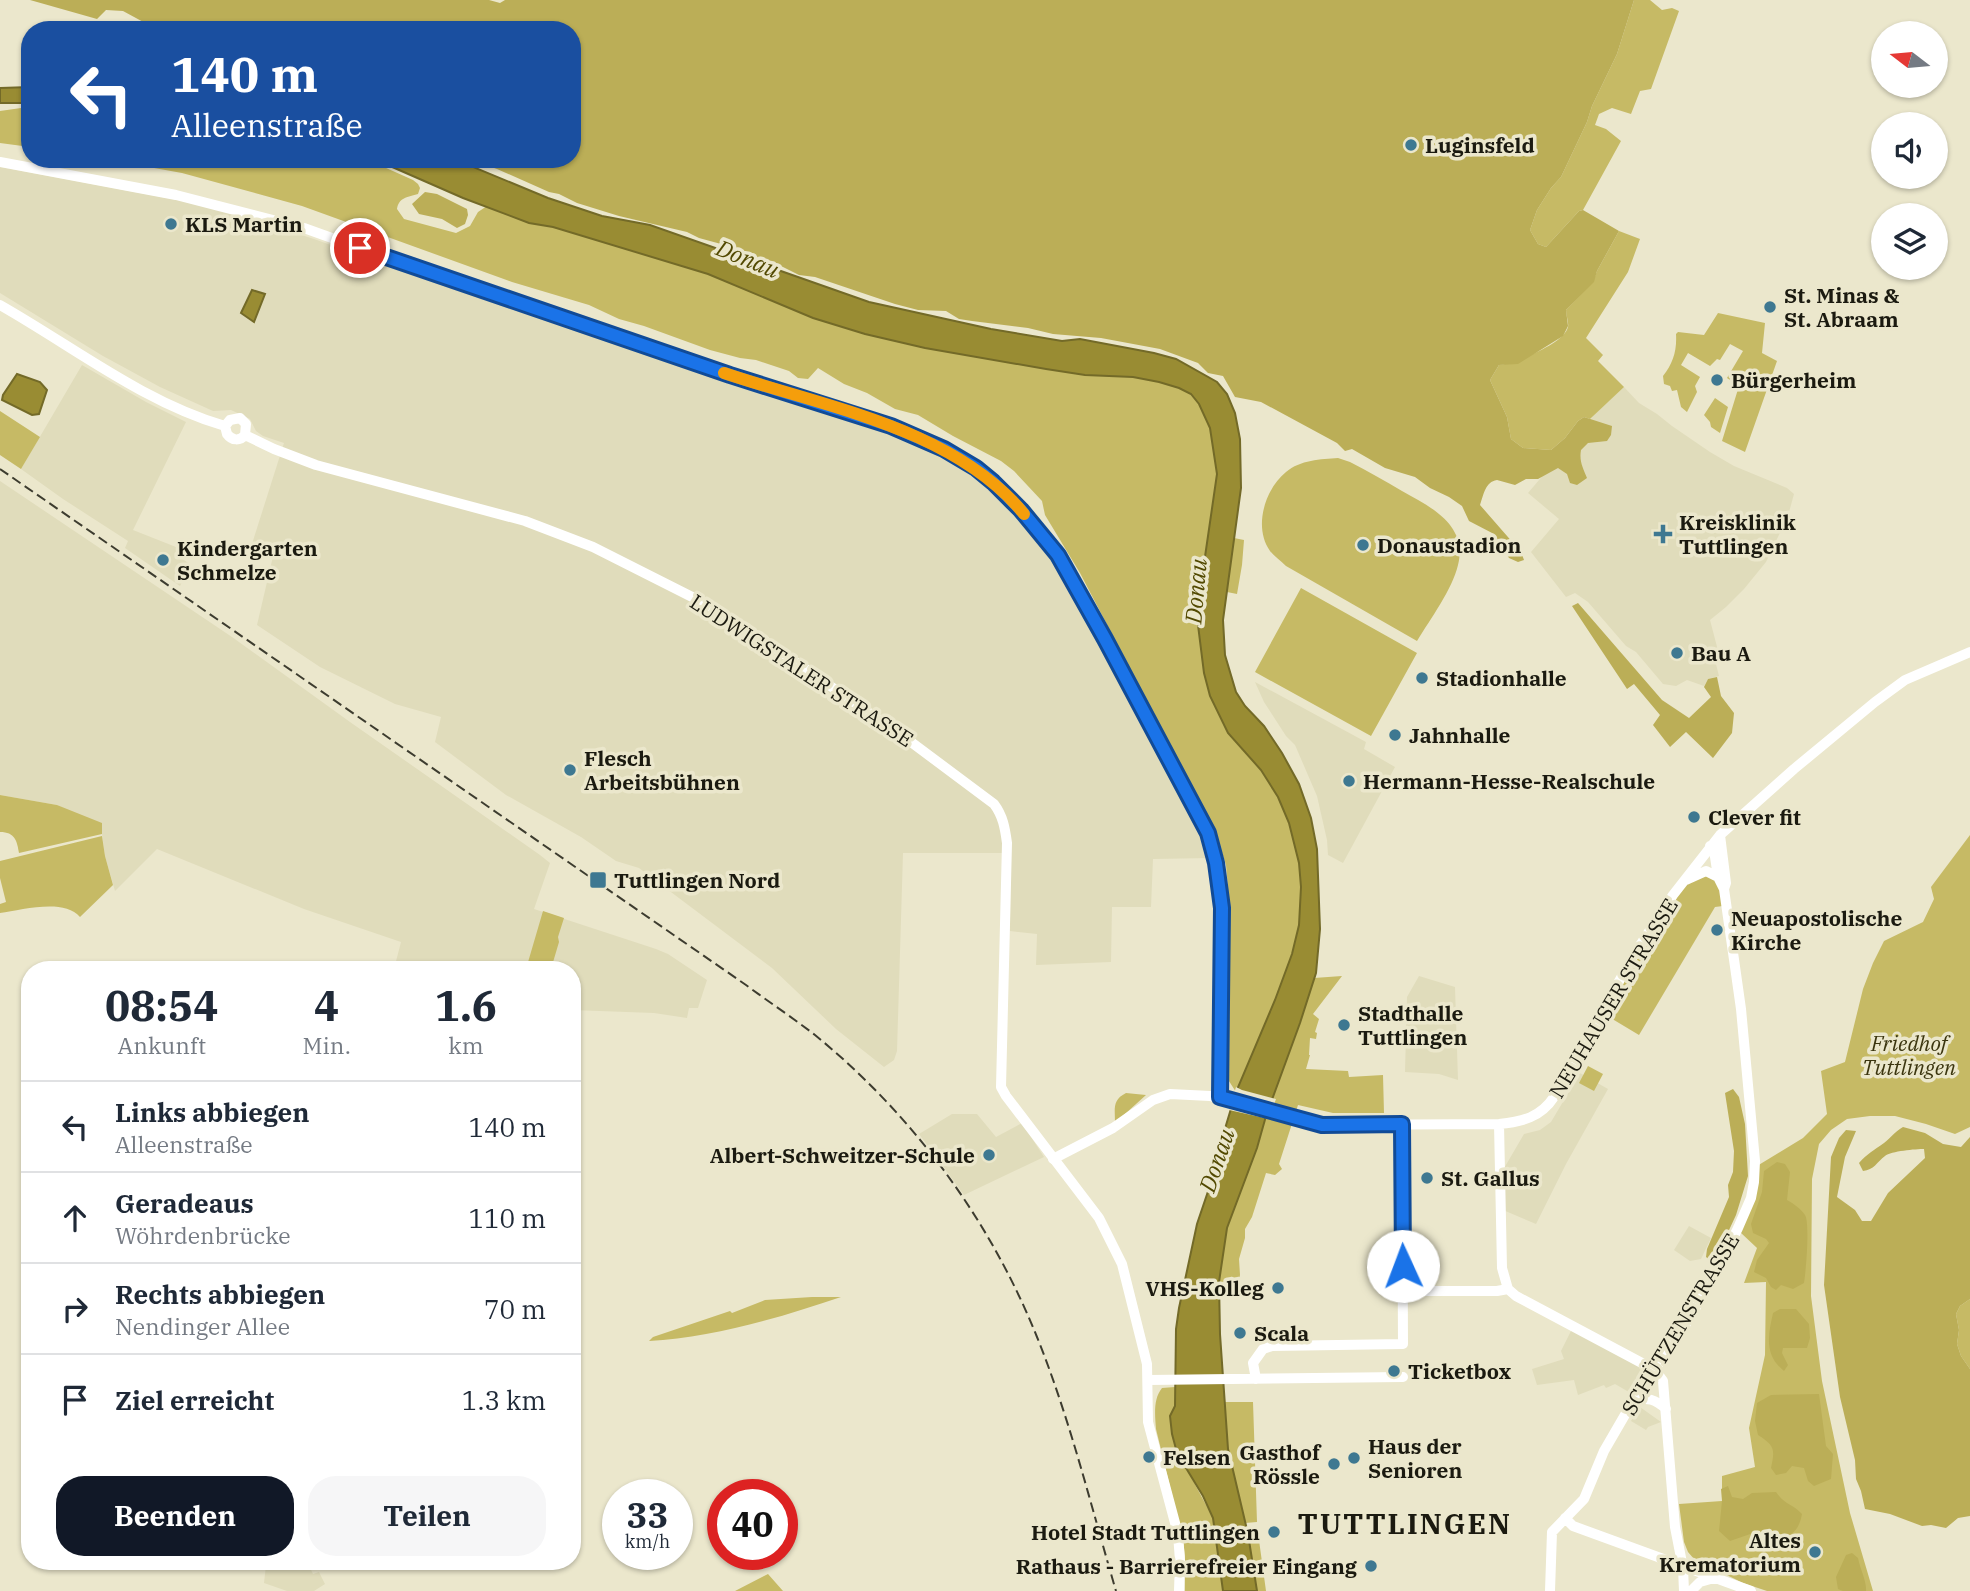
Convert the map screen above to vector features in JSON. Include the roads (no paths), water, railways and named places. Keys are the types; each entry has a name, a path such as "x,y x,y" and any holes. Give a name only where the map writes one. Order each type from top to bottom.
{"main road":[{"path":"0,305 154,397 225,426"},
{"path":"240,418 246,424 245,435 232,439 227,435 225,426 230,420 240,418"},
{"name":"LUDWIGSTALER STRASSE","path":"245,435 316,465 525,521 593,547 706,604 905,738 994,804 1005,825 1007,842 1001,1087 1099,1218 1119,1256 1147,1364 1150,1430 1178,1534 1181,1561 1179,1591"}],"street":[{"path":"0,162 21,166"},
{"path":"32,168 176,195 304,228 719,372 891,426 944,449 976,468 1021,510 1058,555 1208,833 1216,863 1222,908 1220,1097"},
{"name":"NEUHAUSER STRASSE","path":"1053,1159 1113,1128 1153,1100 1170,1094 1220,1097 1322,1125 1499,1124 1530,1119 1550,1105 1635,953 1684,881 1720,835 1794,769 1905,680 1970,652"},
{"name":"SCHÜTZENSTRASSE","path":"1720,835 1726,883 1724,889"},
{"name":"SCHÜTZENSTRASSE","path":"1550,1591 1552,1532 1584,1499 1604,1451 1721,1263 1751,1198 1755,1161 1742,1023 1724,889 1718,877 1714,850 1710,846"},
{"name":"NEUHAUSER STRASSE","path":"1684,881 1706,871 1718,877"},
{"path":"1256,1379 1253,1363 1263,1349 1272,1346 1403,1344 1402,1124"},
{"path":"1499,1124 1502,1268 1508,1289 1512,1294 1655,1370 1663,1381"},
{"path":"1403,1291 1508,1289"},
{"path":"1669,1349 1663,1381 1675,1527 1683,1567 1684,1591"},
{"path":"1148,1380 1403,1377"},
{"path":"1633,1401 1652,1399 1666,1409"},
{"path":"1565,1518 1573,1526 1751,1591"},
{"path":"1691,1591 1700,1582 1714,1578"}],"railway":[{"path":"0,469 746,985 815,1035 884,1099 916,1135 972,1211 1018,1294 1060,1399 1116,1591"}],"place":[{"name":"Luginsfeld","path":"1411,145"},
{"name":"KLS Martin","path":"171,224"},
{"name":"St. Minas & St. Abraam","path":"1770,307"},
{"name":"Bürgerheim","path":"1717,380"},
{"name":"Kreisklinik Tuttlingen","path":"1663,534"},
{"name":"Donaustadion","path":"1363,545"},
{"name":"Kindergarten Schmelze","path":"163,560"},
{"name":"Bau A","path":"1677,653"},
{"name":"Stadionhalle","path":"1422,678"},
{"name":"Jahnhalle","path":"1395,735"},
{"name":"Flesch Arbeitsbühnen","path":"570,770"},
{"name":"Hermann-Hesse-Realschule","path":"1349,781"},
{"name":"Clever fit","path":"1694,817"},
{"name":"Tuttlingen Nord","path":"598,880"},
{"name":"Neuapostolische Kirche","path":"1717,930"},
{"name":"Stadthalle Tuttlingen","path":"1344,1025"},
{"name":"Albert-Schweitzer-Schule","path":"989,1155"},
{"name":"St. Gallus","path":"1427,1178"},
{"name":"VHS-Kolleg","path":"1278,1288"},
{"name":"Scala","path":"1240,1333"},
{"name":"Ticketbox","path":"1394,1371"},
{"name":"Felsen","path":"1149,1457"},
{"name":"Haus der Senioren","path":"1354,1458"},
{"name":"Gasthof Rössle","path":"1334,1464"},
{"name":"Hotel Stadt Tuttlingen","path":"1274,1532"},
{"name":"Altes Krematorium","path":"1815,1552"},
{"name":"Rathaus - Barrierefreier Eingang","path":"1371,1566"}],"district":[{"name":"TUTTLINGEN","path":"1405,1523"}],"water label":[{"name":"Donau","path":"748,258"},
{"name":"Donau","path":"1195,591"},
{"name":"Donau","path":"1216,1160"}],"park label":[{"name":"Friedhof Tuttlingen","path":"1909,1055"}]}
